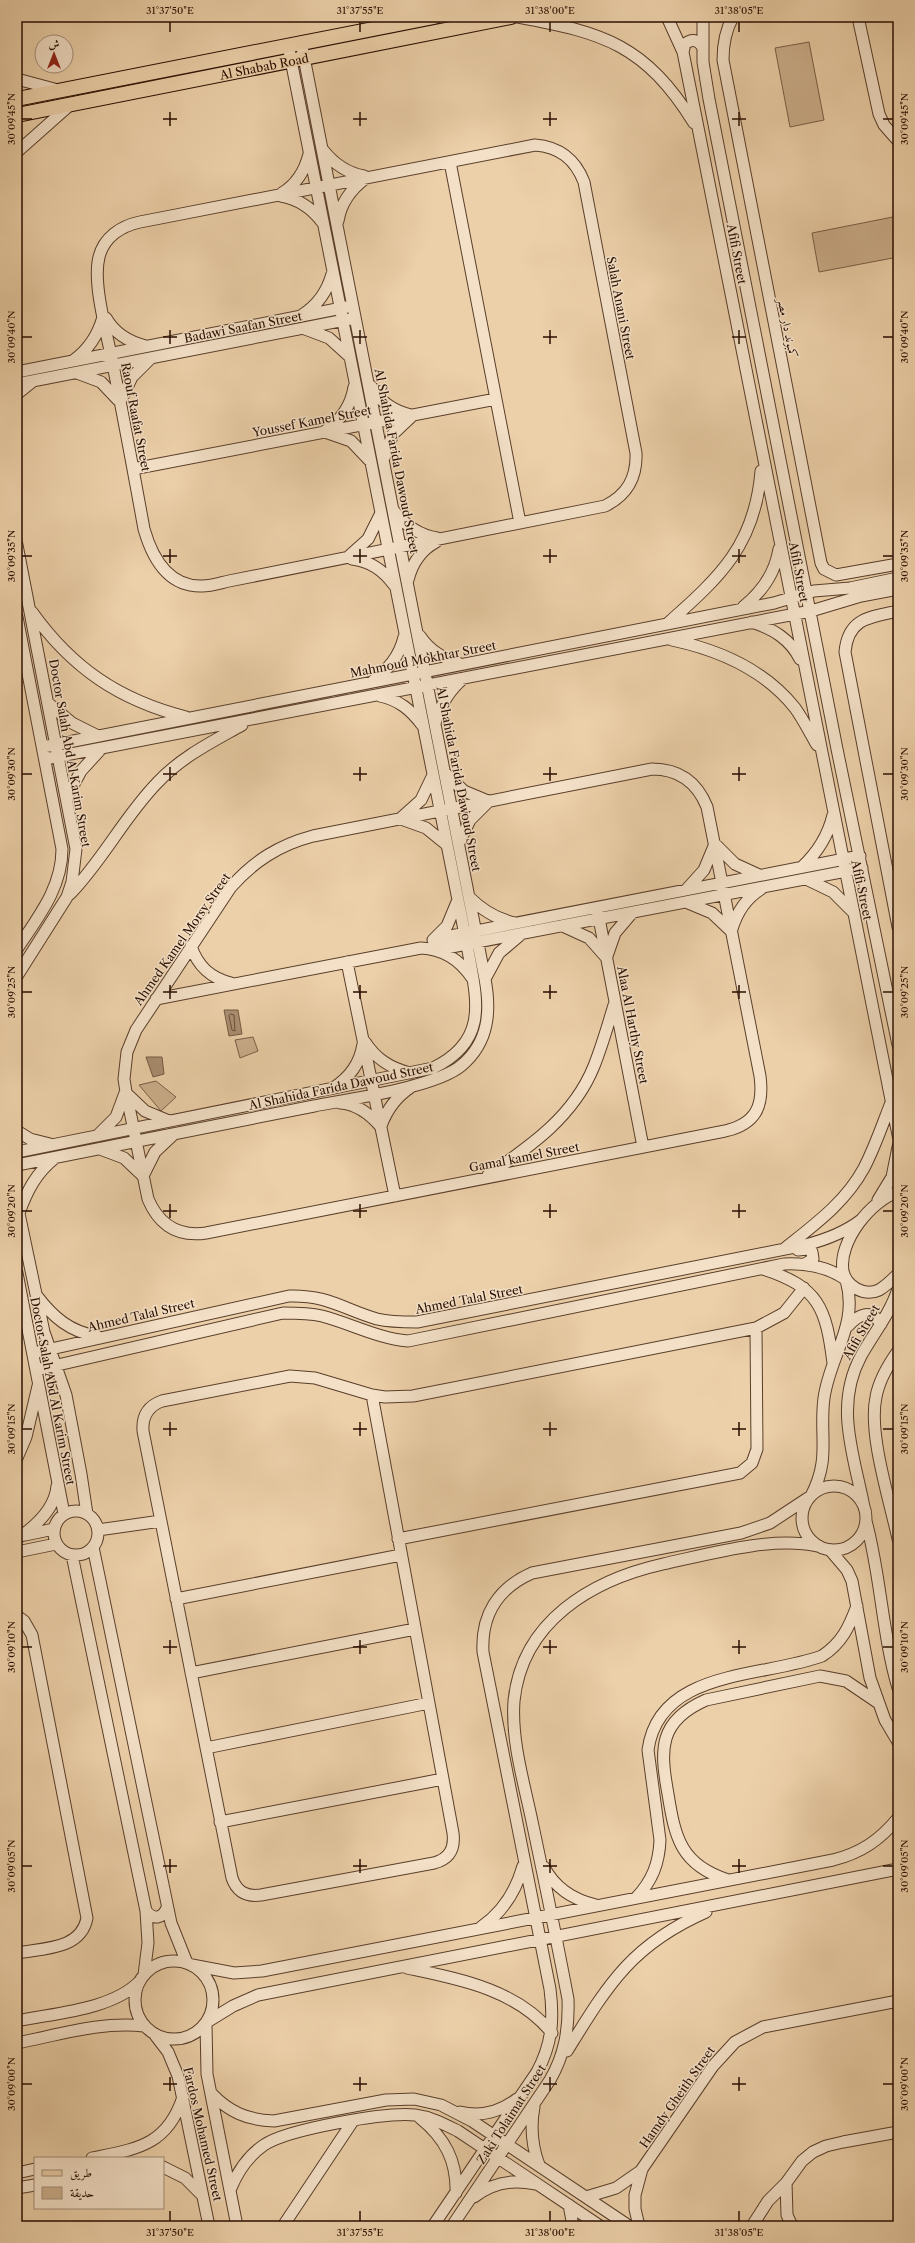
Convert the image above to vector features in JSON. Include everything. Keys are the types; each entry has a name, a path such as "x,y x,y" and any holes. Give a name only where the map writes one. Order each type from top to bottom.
{"main road":[{"name":"Al Shabab Road","path":"17,99 432,17"},
{"name":"Al Shabab Road","path":"17,116 511,17"}],"street":[{"path":"518,17 583,30 605,38 626,49 646,63 663,80 679,98 698,130"},
{"name":"Afifi Street","path":"667,17 683,52 734,302 762,456 898,1135"},
{"name":"Afifi Street","path":"703,17 702,46 705,79 898,1045"},
{"name":"كمبوند دار مصر","path":"733,17 726,31 723,46 723,60 821,563 824,569 836,575 898,564"},
{"path":"858,17 878,114 884,125 898,141"},
{"path":"683,52 685,44 691,41 697,41 702,46"},
{"name":"Al Shahida Farida Dawoud Street","path":"17,1165 374,1094 415,1079 444,1063 465,1045 476,1021 469,897 459,843 322,150 294,44"},
{"name":"Al Shahida Farida Dawoud Street","path":"17,1152 372,1082 415,1079 451,1073 471,1056 479,1045 484,1033 488,1014 485,979 458,900 316,188 309,151 298,59"},
{"path":"17,79 60,90"},
{"path":"17,152 70,105"},
{"name":"Salah Anani Street","path":"316,188 535,145 546,146 566,155 574,162 584,182 636,453 634,475 623,494 605,506 401,547"},
{"path":"322,150 346,171 367,177"},
{"path":"278,195 288,189 302,172 309,151"},
{"path":"450,162 520,523"},
{"path":"337,225 339,214 347,198 358,184 367,177"},
{"name":"Raouf Raafat Street","path":"316,188 140,222 119,230 110,237 99,256 97,278 144,529 150,549 160,565 178,581 202,586 401,547"},
{"path":"278,195 299,201 317,215 324,224"},
{"path":"297,317 310,309 321,299 329,286 333,271"},
{"path":"734,302 748,298"},
{"name":"Badawi Saafan Street","path":"17,372 353,306"},
{"path":"103,314 117,333 127,339 149,346"},
{"path":"72,361 86,350 96,336 103,314"},
{"name":"Badawi Saafan Street","path":"17,384 356,318"},
{"path":"302,328 329,338 350,357"},
{"path":"75,373 88,376 101,382 112,391 120,402 132,377 151,358"},
{"path":"17,366 33,369"},
{"path":"17,394 36,380"},
{"path":"368,380 381,400 391,407 413,415 393,434 383,459"},
{"path":"323,433 341,418 348,407 355,382"},
{"name":"Youssef Kamel Street","path":"133,469 496,399"},
{"path":"323,433 337,435 351,441 362,450 371,462"},
{"path":"666,624 710,586 738,549 756,507 762,456"},
{"path":"393,510 409,527 430,537 442,539"},
{"path":"346,558 368,539 381,513"},
{"path":"408,583 415,561 431,544 442,539"},
{"path":"740,609 753,599 766,583 777,558 780,542"},
{"name":"Doctor Salah Abd Al Karim Street","path":"17,546 76,849 72,882 67,897 17,976"},
{"path":"346,558 369,563 379,569 395,586"},
{"name":"Mahmoud Mokhtar Street","path":"43,747 666,624 791,598 808,593 850,588 898,578"},
{"path":"45,760 665,638 811,611 850,598 898,589"},
{"path":"30,610 66,653 98,680 135,700 161,711 188,718"},
{"path":"898,611 866,618 856,624 846,642 844,652 898,927"},
{"name":"Doctor Salah Abd Al Karim Street","path":"17,617 62,849 62,862 56,887 17,949"},
{"path":"751,622 777,633 788,642 804,665"},
{"path":"418,634 432,650 440,656 461,664"},
{"path":"372,682 390,666 397,657 405,635"},
{"path":"665,638 694,644 718,653 761,676 780,691 796,709 822,753"},
{"path":"435,723 443,702 449,693 465,678"},
{"path":"376,695 390,698 403,705 415,714 423,726"},
{"path":"48,703 72,723 99,736"},
{"path":"67,897 84,879 145,796 160,779 195,751 252,719"},
{"path":"66,797 81,771 101,749"},
{"name":"Gamal kamel Street","path":"134,1129 148,1199 153,1211 160,1221 170,1228 194,1235 733,1129 752,1118 759,1105 762,1091 760,1076 707,807 698,788 682,775 663,769 652,769 488,801"},
{"path":"445,774 464,791 488,801 470,820 459,843"},
{"path":"433,775 421,800 400,819 426,828 447,845"},
{"name":"Ahmed Kamel Morsy Street","path":"134,1129 124,1078 127,1052 136,1030 235,882 259,860 276,849 313,836 488,801"},
{"path":"802,867 820,848 826,837 834,812"},
{"path":"684,891 704,870 714,844 735,864 761,876"},
{"path":"156,999 471,938 520,923 860,856"},
{"path":"471,938 521,935 862,868"},
{"path":"805,879 832,892 854,914"},
{"path":"687,902 712,913 731,932 742,906 751,895 763,887"},
{"path":"469,897 497,918 520,923"},
{"path":"436,945 448,926 458,900"},
{"name":"Alaa Al Harthy Street","path":"597,908 643,1147"},
{"path":"564,926 589,938 606,958 615,933 633,913"},
{"path":"485,979 499,953 521,935"},
{"path":"436,945 454,959 473,981"},
{"path":"191,946 195,957 202,967 211,975 234,984"},
{"path":"347,962 395,1196"},
{"path":"484,1178 533,1144 568,1109 594,1067 615,1002"},
{"path":"363,1040 375,1055 390,1066 415,1079 390,1106 381,1127"},
{"path":"330,1090 350,1075 357,1064 363,1040"},
{"path":"97,1136 116,1117 126,1092 145,1111 170,1122"},
{"path":"782,1251 820,1221 851,1188 873,1150 892,1100"},
{"path":"331,1103 354,1106 369,1114 381,1127"},
{"path":"17,1131 30,1139 55,1144"},
{"path":"99,1148 124,1158 143,1176 156,1152 174,1134"},
{"path":"861,1220 883,1194 892,1177 898,1147"},
{"path":"18,1209 37,1175 58,1157"},
{"path":"870,1209 891,1194 898,1192"},
{"name":"Doctor Salah Abd Al Karim Street","path":"18,1209 49,1349 66,1395 87,1514"},
{"name":"Afifi Street","path":"810,1497 821,1472 824,1459 824,1398 833,1364 848,1326 851,1296 843,1272 844,1256 853,1232 861,1220"},
{"name":"Ahmed Talal Street","path":"33,1353 289,1296 318,1297 378,1319 397,1322 431,1320 782,1251 821,1241 850,1228 861,1220"},
{"path":"782,1251 810,1250 814,1257 811,1262 806,1264"},
{"path":"36,1370 283,1313 302,1313 322,1316 383,1337 408,1340 445,1335 553,1310 784,1264 806,1264 835,1272 846,1279 857,1290 871,1292 878,1290 898,1274"},
{"path":"762,1269 790,1278 804,1288 820,1307 825,1318 833,1364"},
{"name":"Doctor Salah Abd Al Karim Street","path":"17,1273 64,1514"},
{"path":"372,1395 454,1841 448,1856 441,1861 426,1865 261,1895 246,1895 239,1891 232,1878 142,1423 144,1415 154,1404 290,1376 315,1378 372,1395 413,1396 756,1328 784,1313 804,1288"},
{"name":"Afifi Street","path":"864,1507 848,1433 846,1404 853,1372 881,1324 898,1289"},
{"path":"36,1295 58,1320 72,1329 87,1335 104,1337"},
{"path":"549,1296 553,1310"},
{"path":"848,1326 859,1315 865,1314 877,1318 881,1324"},
{"path":"398,1539 740,1473 752,1463 757,1449 756,1328"},
{"path":"898,1351 887,1368 878,1387 874,1420 898,1539"},
{"path":"17,1458 26,1437 39,1381"},
{"path":"19,1536 42,1518 56,1494 58,1479"},
{"path":"866,1521 862,1535 851,1545 845,1548 830,1550 817,1546 811,1541 803,1527 802,1512 810,1497 823,1488 830,1486 844,1487 856,1495 864,1507 866,1521 876,1557 892,1668 898,1688"},
{"name":"Zaki Tolaimat Street","path":"433,2226 495,2136 544,2060 552,2033 550,1989 539,1940 483,1652 485,1624 497,1598 507,1587 532,1572 756,1529 784,1516 810,1497"},
{"path":"75,1511 87,1514 94,1521 98,1530 97,1539 93,1547 86,1553 72,1555 61,1550 56,1544 54,1528 57,1520 64,1514 75,1511"},
{"path":"98,1530 161,1521"},
{"path":"19,1536 54,1528"},
{"name":"Zaki Tolaimat Street","path":"452,2226 534,2104 561,2060 565,2045 568,1999 517,1747 514,1703 517,1682 525,1661 549,1624 582,1594 602,1583 645,1568 777,1542 817,1546"},
{"path":"17,1552 56,1544"},
{"path":"93,1547 167,1908 176,1938 189,1964 205,1975 212,1990 213,2006 206,2023"},
{"path":"830,1550 847,1570 856,1593 864,1654 877,1702 897,1743"},
{"path":"72,1555 146,1911 148,1942 142,1978 136,1992 135,2004 140,2019 147,2028 164,2038 179,2039 194,2034 206,2023 233,2006 258,1995 898,1869"},
{"path":"176,1599 401,1555"},
{"path":"636,1898 652,1878 660,1854 660,1840 648,1750 649,1739 660,1716 676,1698 698,1687 822,1656 834,1648 843,1638 857,1606"},
{"path":"17,1616 24,1621 32,1635 87,1908 87,1918 82,1933 70,1943 17,1952"},
{"path":"191,1673 415,1629"},
{"path":"728,1880 702,1869 692,1861 676,1838 662,1757 666,1737 678,1718 695,1704 706,1700 820,1676 846,1681 877,1702"},
{"path":"206,1748 429,1703"},
{"path":"220,1822 443,1779"},
{"path":"17,2021 104,2002 132,1989 156,1965 164,1962 189,1964 220,1972 248,1973 551,1915 850,1855 878,1840 898,1818"},
{"path":"540,1861 548,1874 564,1890 584,1902 599,1905"},
{"path":"478,1929 492,1920 503,1908 517,1884 524,1863"},
{"path":"561,2060 614,1979 639,1952 667,1931 724,1904"},
{"path":"146,1911 150,1916 158,1918 164,1914 167,1908"},
{"path":"402,1967 452,1977 490,1990 526,2009 542,2022 552,2033"},
{"name":"Hamdy Gheith Street","path":"586,2197 616,2188 642,2169 713,2066 735,2042 763,2027 898,2001"},
{"name":"Fardos Mohamed Street","path":"206,2023 205,2062 238,2226"},
{"path":"17,2043 117,2024 147,2028"},
{"name":"Fardos Mohamed Street","path":"147,2028 161,2042 171,2058 178,2076 209,2226"},
{"path":"211,2093 232,2112 259,2121 274,2121 400,2099 428,2101 453,2110 482,2114 496,2111 521,2097"},
{"path":"97,2157 132,2150 147,2145 160,2136 170,2125 178,2112 183,2097"},
{"path":"534,2104 531,2129 539,2165"},
{"path":"453,2110 495,2136 630,2226"},
{"path":"231,2188 244,2163 265,2144 291,2134 353,2121 386,2115 416,2116 444,2124 485,2149 600,2226"},
{"path":"416,2116 440,2136 448,2149 456,2178 456,2193"},
{"path":"283,2226 353,2121"},
{"path":"752,2226 768,2201 786,2182 802,2161 826,2146 898,2132"},
{"path":"164,2168 185,2178 204,2197"},
{"path":"17,2173 34,2169"},
{"name":"Hamdy Gheith Street","path":"639,2226 635,2209 635,2195 642,2169"},
{"path":"469,2202 494,2185 509,2182 524,2182 539,2185"},
{"path":"786,2182 787,2215 792,2226"},
{"path":"17,2188 34,2185"},
{"path":"569,2205 574,2226"}],"green space":[{"path":"809,42 824,120 790,127 775,48"},
{"path":"898,216 898,257 819,272 812,233"},
{"path":"253,1037 258,1051 240,1058 235,1040"},
{"path":"156,1081 176,1097 161,1111 139,1085"}],"water":[{"path":"224,1010 238,1010 242,1034 229,1036"},
{"path":"146,1057 162,1057 164,1074 153,1077"}]}
